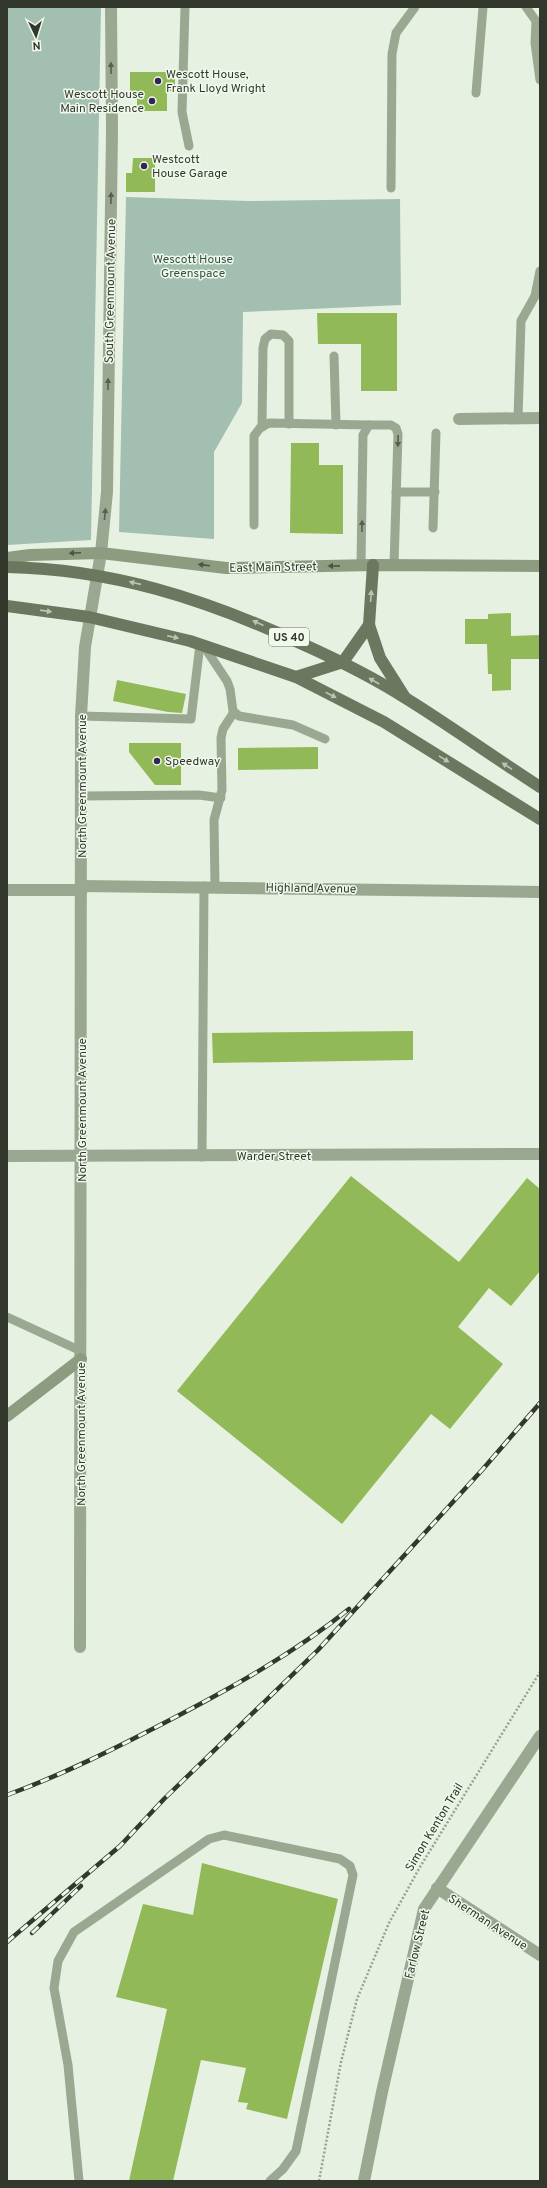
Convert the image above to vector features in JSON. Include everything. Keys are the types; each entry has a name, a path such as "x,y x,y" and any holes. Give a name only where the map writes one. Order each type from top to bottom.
{"main road":[{"name":"East Main Street","path":"7,558 30,555 101,553 226,568 367,565 540,566"},
{"path":"367,565 369,625 380,658 406,698"},
{"name":"US 40","path":"7,567 33,568 98,575 163,589 248,618 343,662 406,698 540,787"},
{"path":"7,606 89,617 201,645 296,677 384,722 540,819"},
{"path":"296,677 343,662 369,625"},
{"path":"7,1416 81,1355"}],"street":[{"name":"South Greenmount Avenue","path":"98,575 107,477 112,132 111,7"},
{"path":"459,418 540,418"},
{"name":"North Greenmount Avenue","path":"80,1647 82,1156 81,716 85,647 89,617 98,575"},
{"name":"Highland Avenue","path":"7,890 210,886 540,892"},
{"name":"Warder Street","path":"7,1156 202,1157 540,1154"},
{"name":"Farlow Street","path":"364,2181 382,2092 424,1909 540,1736"},
{"name":"Sherman Avenue","path":"437,1888 540,1955"}],"lane":[{"path":"185,7 182,112 190,146"},
{"path":"391,188 392,54 396,33 414,7"},
{"path":"476,93 483,7"},
{"path":"526,7 538,21 535,43 540,80"},
{"path":"518,418 521,322 534,296 540,271"},
{"path":"262,427 263,348 265,339 271,334 283,335 289,341 289,424"},
{"path":"334,356 336,425"},
{"path":"254,525 254,436 262,427 269,423 391,425 396,428 398,434 394,565"},
{"path":"367,565 363,435 369,425"},
{"path":"433,528 436,434"},
{"path":"396,492 435,492"},
{"path":"201,645 227,681 234,712 239,716 293,724 325,739"},
{"path":"81,716 191,719 201,645"},
{"path":"202,1157 210,886 214,820 221,798 221,738 223,729 234,712"},
{"path":"82,796 199,795 221,798"},
{"path":"7,1317 81,1355"},
{"path":"79,2181 68,2065 54,1988 58,1961 74,1932 209,1839 224,1835 340,1859 350,1866 353,1875 296,2151 283,2169 270,2181"}],"path":[{"name":"Simon Kenton Trail","path":"319,2181 341,2062 357,1998 390,1923 420,1867 540,1672"}],"green space":[{"path":"101,7 91,540 7,545 7,8"},
{"name":"Wescott House Greenspace","path":"126,197 248,201 400,199 401,305 243,312 242,403 214,452 214,539 119,532"}],"building":[{"name":"Wescott House Main Residence","path":"130,72 175,72 175,91 167,91 167,111 137,111 137,91 130,91"},
{"name":"Westcott House Garage","path":"133,158 155,158 155,192 126,192 126,173 132,173"},
{"path":"317,313 397,313 397,391 361,391 361,344 318,344"},
{"path":"291,443 319,443 319,465 343,465 343,534 290,533"},
{"path":"511,613 511,636 540,635 540,659 511,659 511,690 492,691 492,674 488,674 487,644 465,644 465,619 488,619 488,614"},
{"path":"117,680 186,694 182,713 168,712 113,701"},
{"path":"129,743 181,743 181,785 155,785 129,752"},
{"path":"318,747 318,769 238,770 238,748"},
{"path":"413,1031 413,1060 213,1063 212,1033"},
{"path":"351,1176 459,1262 527,1178 540,1189 540,1271 511,1306 489,1288 458,1327 503,1364 450,1429 431,1414 342,1524 177,1391"},
{"path":"202,1863 338,1899 287,2119 246,2109 248,2103 238,2102 246,2068 201,2060 173,2181 129,2181 167,2009 116,1997 143,1904 193,1915"}],"railway":[{"path":"7,1942 120,1846 164,1799 318,1650 483,1469 540,1403"},
{"path":"7,1795 88,1761 214,1696 284,1656 349,1609"},
{"path":"32,1933 81,1886"}],"place":[{"name":"Wescott House, Frank Lloyd Wright","path":"158,81"},
{"name":"Wescott House Main Residence","path":"152,101"},
{"name":"Westcott House Garage","path":"144,166"},
{"name":"Speedway","path":"157,761"}]}
